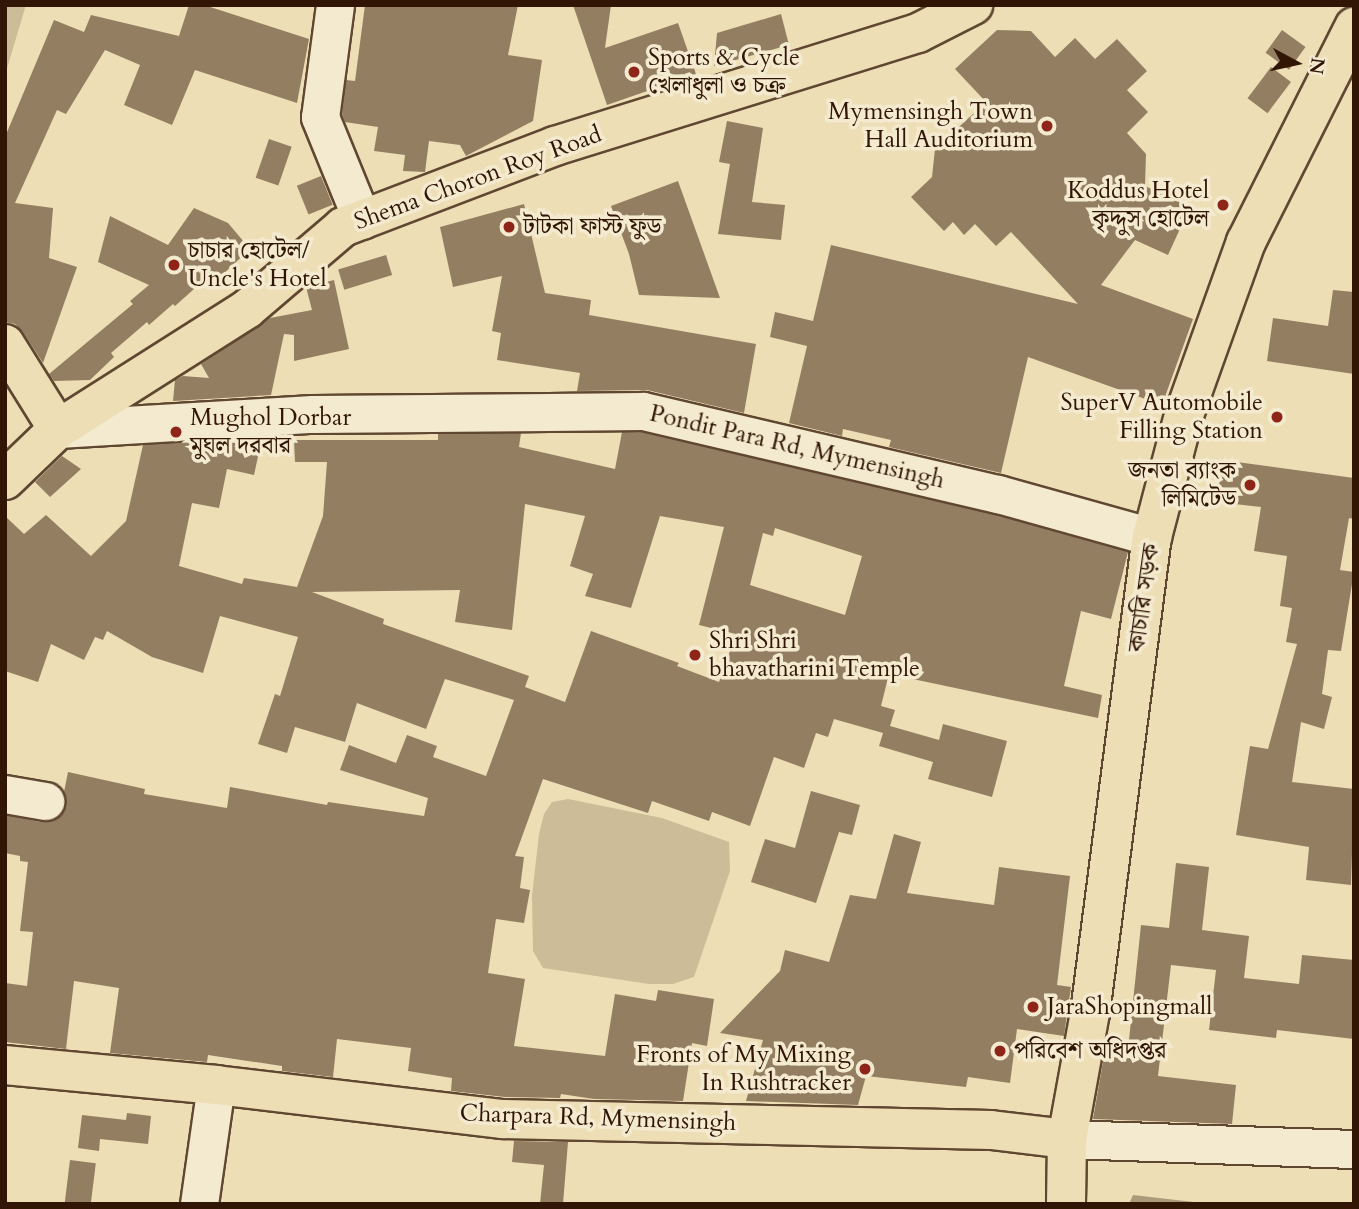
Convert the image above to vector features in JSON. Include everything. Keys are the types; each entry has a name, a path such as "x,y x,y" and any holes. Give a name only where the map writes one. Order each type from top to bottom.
{"main road":[{"name":"Shema Choron Roy Road","path":"5,480 58,429 247,309 343,227 555,146 918,33 973,5"},
{"name":"কাচারি সড়ক","path":"1066,1204 1067,1139 1090,1013 1152,537 1184,415 1246,242 1354,27"},
{"path":"5,344 58,429"},
{"name":"Charpara Rd, Mymensingh","path":"5,1065 216,1085 503,1119 991,1130 1067,1139"}],"street":[{"path":"335,5 320,117 362,220"},
{"name":"Pondit Para Rd, Mymensingh","path":"58,429 313,414 643,411 998,494 1152,537"},
{"path":"5,794 45,802"},
{"path":"199,1204 216,1085"},
{"path":"1067,1139 1354,1149"}],"shaded area":[{"path":"5,5 26,5 5,75"},
{"path":"568,799 662,818 729,842 730,871 694,977 673,984 649,984 543,968 533,951 532,896 539,834 544,814 552,802"},
{"path":"1133,1195 1211,1204 1129,1204"}],"building":[{"path":"189,5 204,5 309,39 297,103 195,70 172,125 124,105 140,65 105,50 66,114 57,110 15,203 53,208 49,258 77,267 43,363 23,332 15,324 5,322 5,137 54,20 84,32 91,15 179,36"},
{"path":"365,5 518,5 508,55 542,60 533,121 466,156 460,145 429,141 425,172 403,171 405,155 374,151 378,127 345,122 342,114 346,80 355,81"},
{"path":"573,5 611,5 605,48 678,23 696,74 607,105"},
{"path":"781,14 789,45 714,66 717,33"},
{"path":"997,30 1031,31 1055,57 1075,38 1095,59 1117,39 1147,71 1127,90 1148,112 1127,133 1146,154 1145,186 1190,207 1168,255 1135,240 1101,285 1193,319 1162,405 1028,357 1001,473 889,447 891,440 843,429 842,436 789,423 807,346 770,337 775,312 813,321 831,245 1078,304 1011,232 996,246 975,224 964,235 953,222 944,231 911,197 932,177 935,149 986,102 955,69"},
{"path":"1282,30 1305,47 1289,70 1266,53"},
{"path":"1271,67 1291,82 1267,113 1248,98"},
{"path":"727,121 763,128 752,202 785,205 781,240 718,234 730,164 719,162"},
{"path":"269,139 292,147 278,186 256,178"},
{"path":"321,176 333,205 309,214 297,186"},
{"path":"678,181 720,298 639,295 629,254 611,206"},
{"path":"524,204 545,293 591,300 589,315 756,344 744,413 647,390 577,391 580,373 497,360 501,333 492,331 502,276 453,287 440,227"},
{"path":"194,208 228,223 250,249 220,277 213,272 175,306 173,304 149,325 147,322 111,353 114,357 90,380 54,381 49,374 133,304 130,301 149,285 98,262 110,216 168,245"},
{"path":"386,255 392,275 344,290 338,270"},
{"path":"334,280 349,349 294,361 294,335 284,334 271,395 173,401 175,380 183,376 209,378 201,364 270,318 312,310 306,287"},
{"path":"1333,290 1354,292 1354,374 1267,361 1273,318 1328,326"},
{"path":"622,432 641,432 993,514 1128,552 1111,619 1081,611 1064,686 1102,695 1098,718 889,674 881,706 895,710 890,726 939,740 943,724 1007,741 992,797 928,779 933,762 879,746 883,733 834,719 828,737 816,733 804,768 774,757 750,826 712,812 709,821 652,801 648,813 543,779 515,856 524,857 520,888 530,890 524,923 496,919 488,973 525,979 514,1046 605,1056 615,994 656,1001 658,990 714,999 707,1046 692,1043 683,1101 594,1099 561,1094 560,1098 505,1097 451,1091 452,1078 408,1071 411,1048 337,1039 333,1077 282,1071 282,1066 208,1055 207,1062 110,1053 119,988 74,981 66,1049 5,1042 5,983 27,986 33,932 20,931 28,862 20,861 20,856 5,853 5,815 41,822 53,820 61,814 65,805 64,792 68,772 145,789 144,794 227,808 230,787 327,805 328,802 424,816 428,798 340,770 349,745 396,763 407,735 437,746 433,757 486,776 514,700 445,679 426,729 357,703 345,742 295,727 287,753 258,744 275,694 280,696 298,637 220,616 203,673 152,657 107,631 103,640 95,637 84,660 51,644 38,682 5,671 5,516 24,534 46,515 91,556 126,521 143,445 262,438 254,475 227,469 219,508 192,503 179,566 242,584 244,578 297,587 323,516 327,462 295,462 294,440 438,440 438,434 521,433 519,447 615,469","holes":["525,504 585,516 570,566 593,574 585,596 631,608 660,516 724,527 699,625 736,634 719,682 677,666 679,663 591,631 565,702 525,687 529,676 383,624 384,619 312,592 460,590 455,622 512,630","775,528 862,556 845,615 750,585 763,533 773,536"]},
{"path":"62,456 81,469 50,497 35,482"},
{"path":"1222,460 1354,478 1354,519 1349,518 1340,570 1354,572 1341,651 1328,650 1322,694 1332,697 1324,729 1301,722 1292,782 1354,789 1351,885 1306,880 1309,847 1236,835 1250,746 1268,749 1297,644 1286,642 1292,608 1280,606 1287,556 1254,551 1261,507 1217,502"},
{"path":"811,791 860,805 852,835 839,832 816,903 751,882 765,839 795,848"},
{"path":"894,834 921,842 907,893 994,905 999,867 1070,876 1057,985 1071,987 1064,1036 1017,1029 1010,1083 968,1077 966,1087 866,1076 858,1105 746,1101 763,1040 720,1033 780,971 785,950 829,962 850,895 876,899"},
{"path":"1176,863 1209,867 1202,930 1249,936 1244,978 1299,984 1302,955 1354,960 1354,1039 1277,1030 1276,1038 1209,1030 1216,970 1171,965 1158,1076 1236,1085 1232,1124 1093,1119 1104,1056 1127,1059 1141,925 1169,928"},
{"path":"127,1113 151,1116 148,1144 100,1139 99,1151 78,1148 82,1115 126,1120"},
{"path":"514,1141 568,1142 563,1204 540,1204 544,1165 512,1162"},
{"path":"70,1160 96,1163 91,1204 65,1204"}],"place":[{"name":"Sports & Cycle খেলাধুলা ও চক্র","path":"634,72"},
{"name":"Mymensingh Town Hall Auditorium","path":"1047,126"},
{"name":"Koddus Hotel কৃদ্দুস হোটেল","path":"1223,205"},
{"name":"টাটকা ফাস্ট ফুড","path":"509,227"},
{"name":"চাচার হোটেল/ Uncle's Hotel","path":"174,265"},
{"name":"SuperV Automobile Filling Station","path":"1277,417"},
{"name":"Mughol Dorbar মুঘল দরবার","path":"176,432"},
{"name":"জনতা ব্যাংক লিমিটেড","path":"1250,485"},
{"name":"Shri Shri bhavatharini Temple","path":"695,655"},
{"name":"JaraShopingmall","path":"1033,1007"},
{"name":"পরিবেশ অধিদপ্তর","path":"1000,1051"},
{"name":"Fronts of My Mixing In Rushtracker","path":"865,1069"}]}
